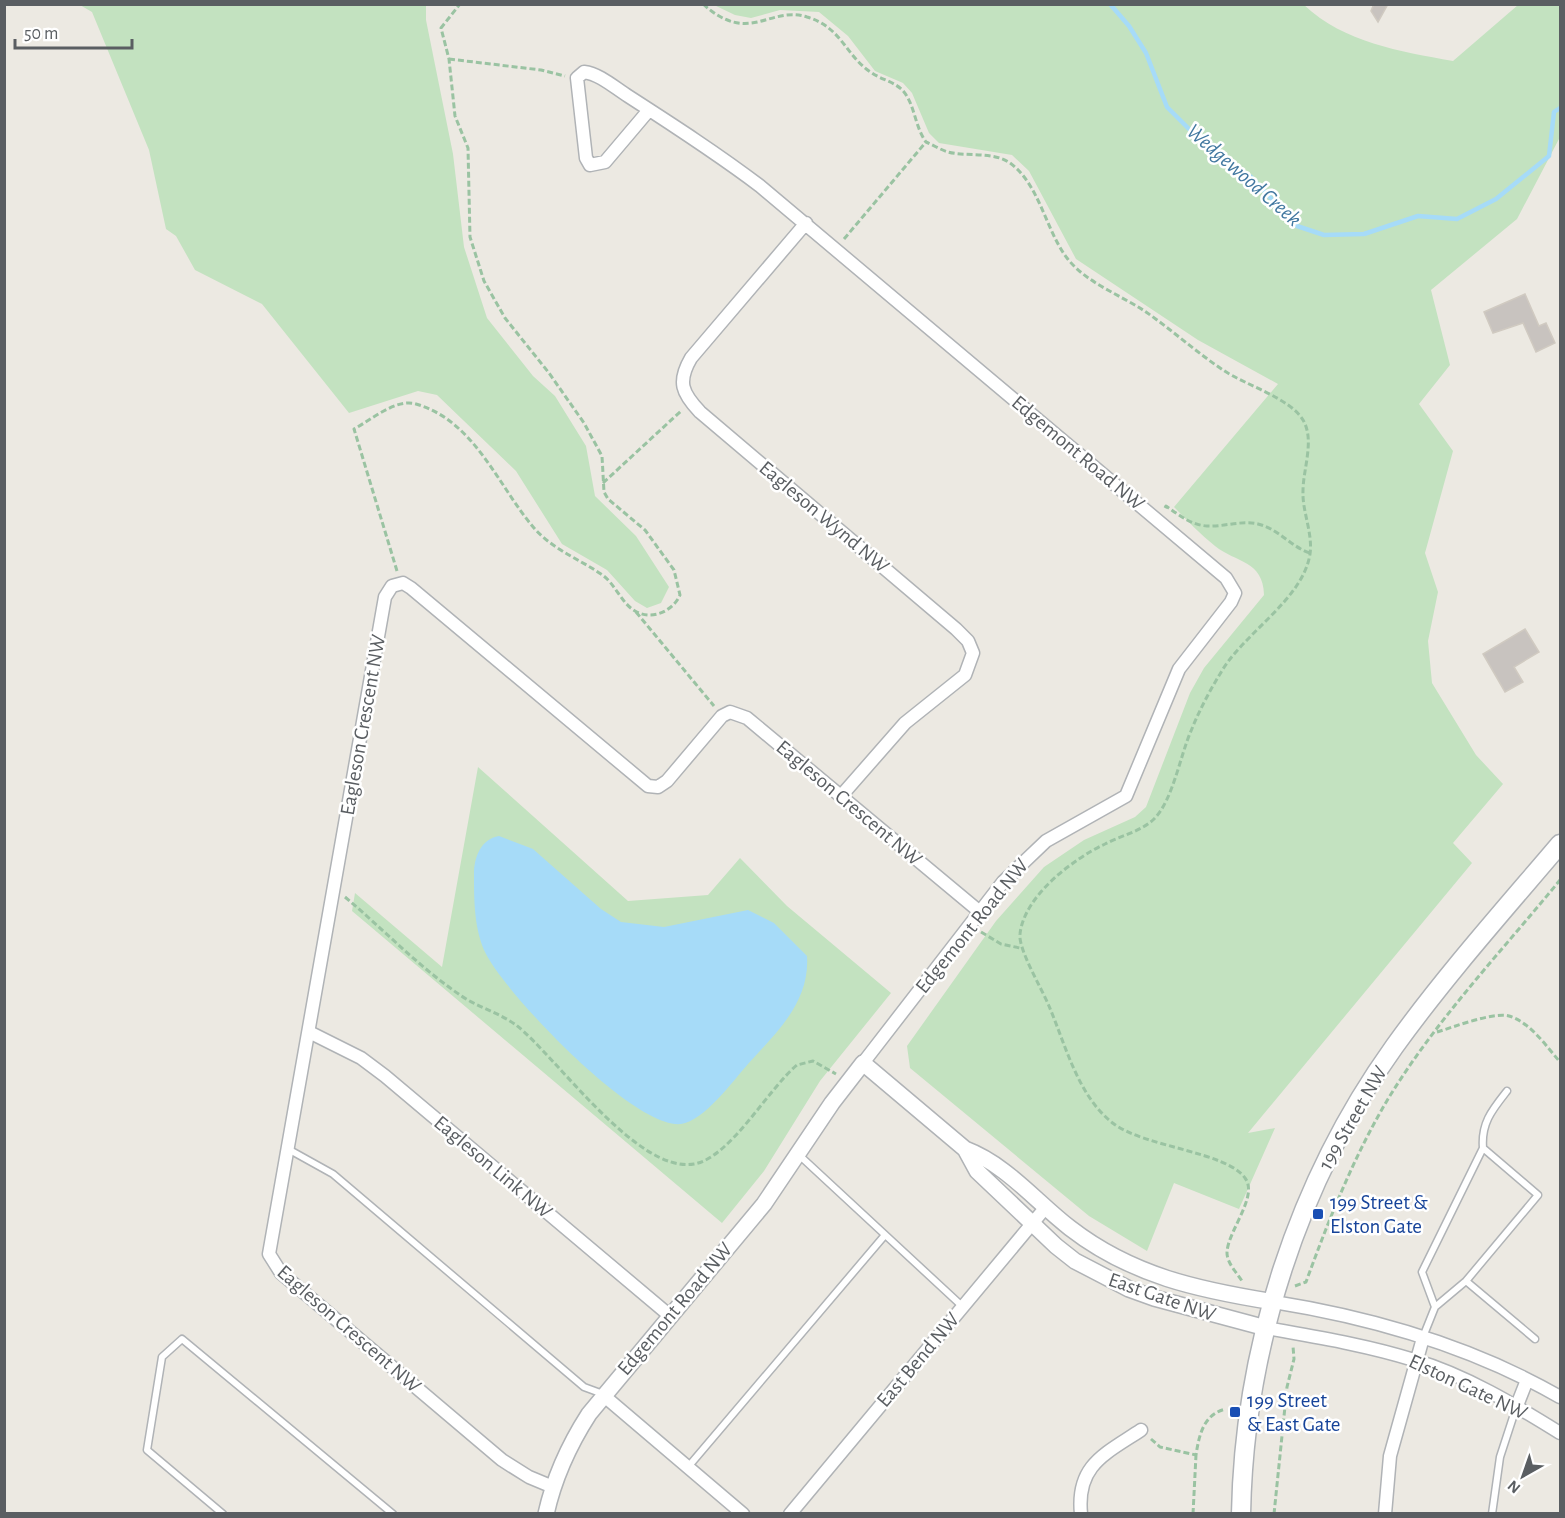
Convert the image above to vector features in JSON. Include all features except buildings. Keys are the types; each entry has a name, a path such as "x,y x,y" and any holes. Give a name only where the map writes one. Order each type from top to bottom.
{"main road":[{"name":"199 Street NW","path":"1241,1514 1251,1400 1266,1328 1303,1214 1332,1151 1369,1086 1394,1048 1441,986 1560,843"}],"street":[{"name":"Edgemont Road NW","path":"546,1514 553,1487 578,1431 603,1395 764,1204 847,1082 980,912 1026,857 1046,841 1126,796 1179,669 1231,602 1235,593 1233,585 1156,519 836,248 721,156 592,73 584,72 577,78"},
{"path":"577,78 585,151 590,165 605,162 649,110"},
{"path":"690,401 682,385 683,372 691,358 806,223"},
{"name":"Eagleson Wynd NW","path":"690,401 956,629 968,641 973,653 965,675 905,723 841,796"},
{"path":"403,584 648,786 658,787 667,781 722,716"},
{"name":"Eagleson Crescent NW","path":"403,584 392,586 385,597 269,1254 273,1264 502,1460 528,1477 553,1487"},
{"name":"Eagleson Crescent NW","path":"722,716 730,712 747,718 980,912"},
{"name":"Eagleson Link NW","path":"309,1032 361,1058 385,1076 669,1315"},
{"name":"East Gate NW","path":"863,1063 964,1149 977,1171 1032,1224 1076,1261 1128,1289 1184,1308 1266,1328"},
{"name":"East Gate NW","path":"964,1149 988,1158 1070,1228 1111,1256 1145,1272 1220,1292 1274,1302"},
{"name":"East Bend NW","path":"790,1514 1046,1207"},
{"name":"Elston Gate NW","path":"1274,1302 1361,1318 1423,1338 1472,1355 1560,1397"},
{"name":"Elston Gate NW","path":"1266,1328 1351,1344 1414,1360 1464,1380 1560,1433"},
{"path":"1385,1514 1390,1456 1414,1360 1423,1338"},
{"path":"1516,1408 1527,1380"},
{"path":"603,1395 743,1514"},
{"path":"1081,1514 1083,1479 1103,1456 1141,1430"}],"lane":[{"path":"1435,1307 1422,1272 1483,1148 1482,1131 1488,1115 1508,1091"},
{"path":"1423,1338 1435,1307 1466,1281 1538,1195 1483,1148"},
{"path":"287,1149 333,1174 584,1387 603,1395"},
{"path":"799,1155 962,1306"},
{"path":"688,1467 885,1235"},
{"path":"1466,1281 1535,1339"},
{"path":"223,1514 147,1450 162,1357 182,1338 393,1514"},
{"path":"1492,1514 1500,1457 1516,1408"}],"path":[{"path":"459,4 441,28 449,59 455,116 469,160 470,237 484,281 505,318 549,373 584,423 602,456 603,483 608,499 645,530 674,570 680,595 672,609 654,614 634,611"},
{"path":"703,4 734,23 752,24 788,15 805,16 823,23 839,36 863,66 904,92 926,142 947,152 1001,158 1009,162 1025,177 1068,261 1087,276 1147,313 1226,372 1299,414 1306,425 1308,436 1302,488 1310,553 1306,569 1288,595 1250,633 1223,668 1191,730 1164,805 1153,821 1100,846 1067,866 1052,880 1023,917 1019,936 1020,948 1043,991 1088,1098 1114,1124 1144,1140 1190,1151 1243,1174 1249,1184 1247,1197 1227,1250 1230,1263 1243,1282"},
{"path":"449,59 541,70 577,78"},
{"path":"836,248 926,142"},
{"path":"603,483 690,401"},
{"path":"403,584 392,559 354,429 397,405 415,403 441,416 464,435 486,459 534,528 548,541 603,575 722,716"},
{"path":"1156,519 1166,506 1186,520 1206,526 1258,524 1288,540 1295,548 1310,553"},
{"path":"1300,1286 1306,1282 1329,1218 1371,1128 1390,1096 1435,1032 1560,880"},
{"path":"334,887 454,991 514,1024 586,1099 649,1152 667,1162 692,1165 714,1156 797,1065 813,1061 820,1063 847,1082"},
{"path":"972,923 988,937 1020,948"},
{"path":"1435,1032 1494,1016 1509,1016 1532,1030 1560,1062"},
{"path":"1274,1514 1276,1476 1287,1387 1294,1359 1293,1353"},
{"path":"1193,1514 1199,1435 1213,1414 1226,1409"},
{"path":"1141,1430 1160,1447 1196,1455"}],"green space":[{"path":"80,5 426,5 426,20 453,154 464,247 487,318 533,376 555,396 586,446 595,496 636,536 669,587 661,603 647,608 635,601 607,570 562,544 516,471 437,395 418,391 349,413 262,304 195,270 176,236 166,229 149,150 92,12"},
{"path":"714,5 1304,5 1320,18 1355,37 1393,49 1453,61 1518,5 1560,5 1560,137 1517,219 1431,290 1450,365 1419,404 1453,451 1425,553 1438,592 1428,641 1432,683 1476,755 1503,784 1453,843 1472,863 1248,1133 1275,1128 1239,1209 1174,1183 1147,1251 1089,1216 910,1068 907,1046 996,921 1044,867 1084,840 1135,817 1146,807 1190,693 1204,668 1264,595 1259,575 1254,569 1215,546 1174,507 1278,384 1198,340 1076,259 1029,171 1012,155 939,143 929,133 912,93 903,83 875,71 848,36 819,12 780,10 751,18 735,15"},
{"path":"478,767 628,901 708,895 740,858 787,906 891,993 820,1081 764,1171 722,1223 352,911 355,893 442,967"}],"water":[{"path":"499,836 533,849 601,909 621,922 664,927 748,910 774,923 807,956 807,973 803,988 790,1015 726,1090 699,1116 681,1124 660,1120 634,1105 604,1083 574,1056 519,999 498,973 486,954 479,935 474,874 475,861 483,845"}],"waterway":[{"name":"Wedgewood Creek","path":"1110,4 1129,26 1146,53 1167,107 1212,152 1251,177 1297,226 1324,235 1364,234 1418,216 1457,219 1496,199 1549,156 1554,112 1560,108"}],"place":[{"name":"199 Street & Elston Gate","path":"1318,1214"},
{"name":"199 Street & East Gate","path":"1235,1412"}]}
